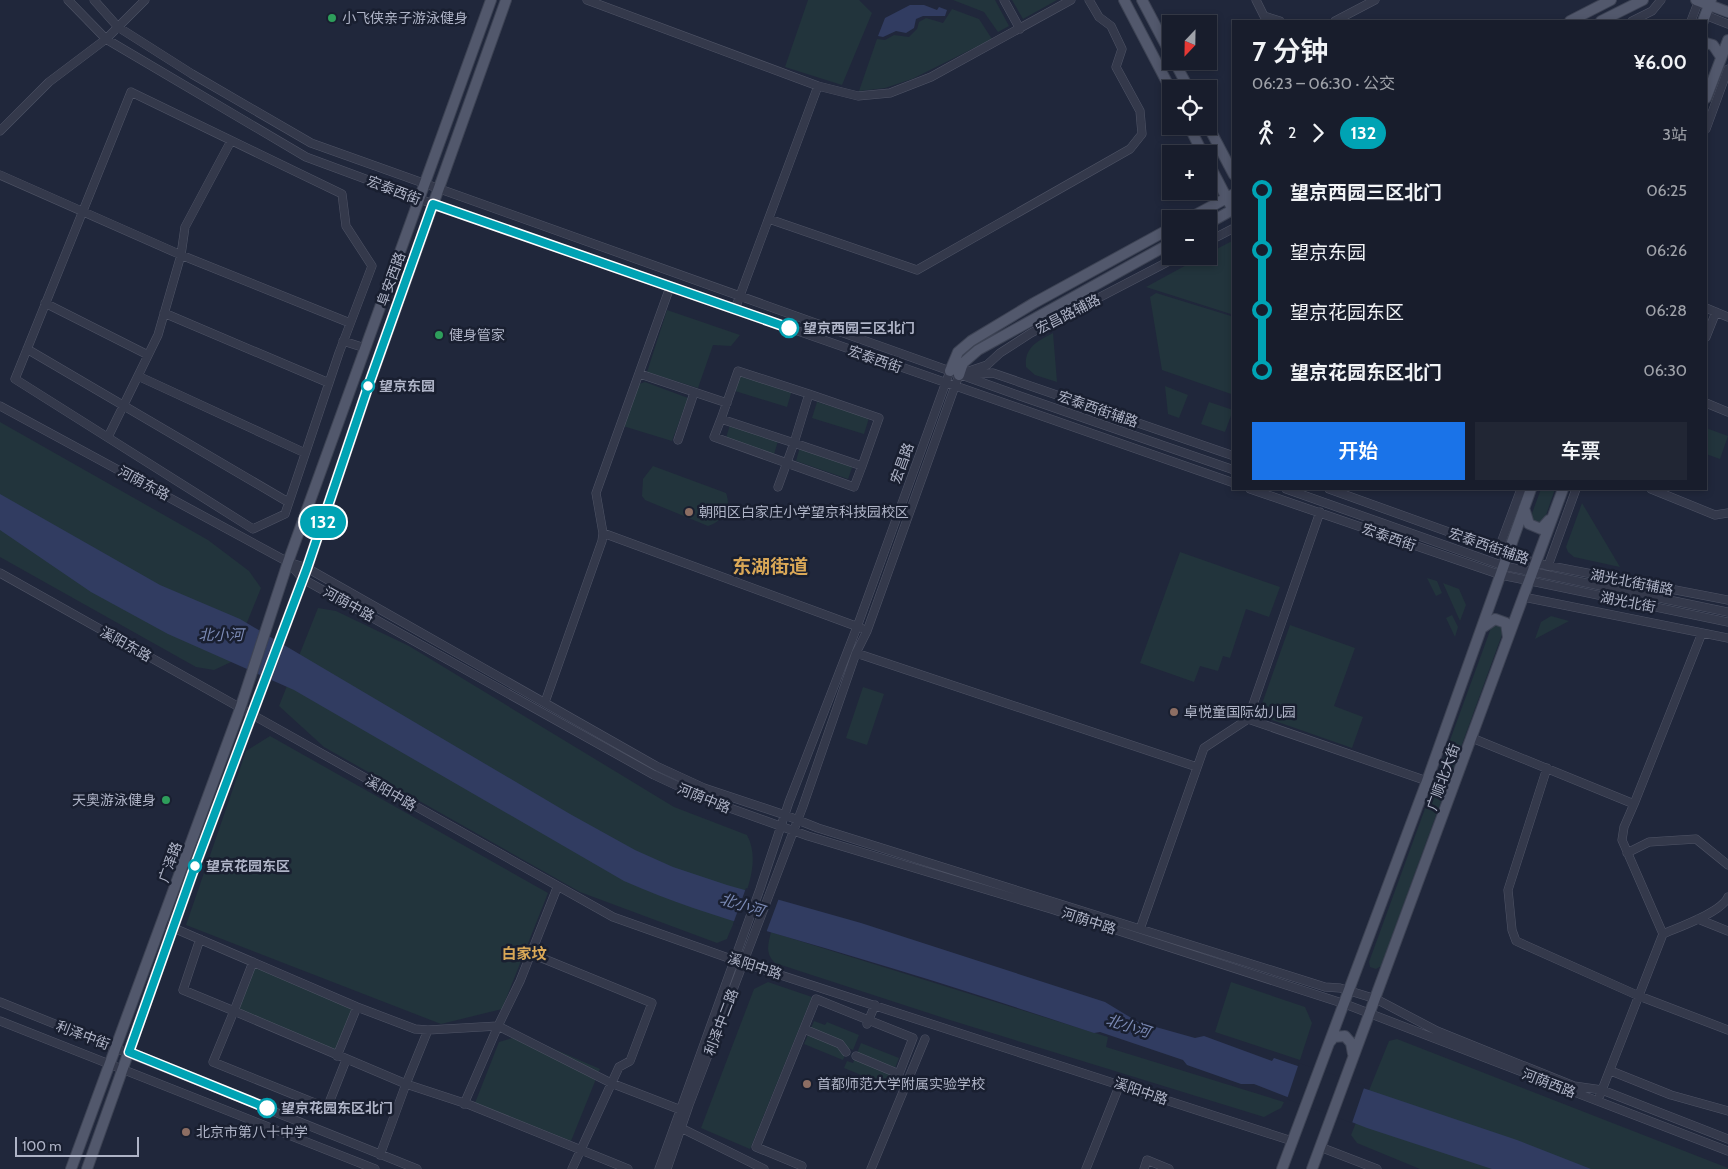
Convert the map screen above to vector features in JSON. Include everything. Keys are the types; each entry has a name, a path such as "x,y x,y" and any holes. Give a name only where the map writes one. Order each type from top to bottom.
{"main road":[{"name":"阜安西路","path":"288,562 491,0"},
{"name":"阜安西路","path":"307,568 369,384 506,0"},
{"path":"1124,0 1166,80"},
{"path":"1142,0 1162,38"},
{"path":"1572,20 1599,3 1611,0"},
{"path":"1603,20 1643,0"},
{"path":"1698,0 1710,2 1728,12"},
{"path":"1704,18 1710,2"},
{"path":"1707,95 1728,40"},
{"path":"1707,43 1713,46 1721,57"},
{"path":"1213,135 1232,171"},
{"path":"1204,210 1230,196 1217,176"},
{"path":"1217,219 1232,211"},
{"name":"宏昌路","path":"955,373 958,352 971,341 1034,303 1162,233"},
{"name":"宏昌路","path":"955,373 978,350 1162,248"},
{"name":"广顺北大街","path":"1292,1141 1326,1048 1350,991 1482,628 1502,571 1503,552 1531,490"},
{"name":"广顺北大街","path":"1320,1147 1563,490"},
{"path":"1524,508 1529,524 1541,529 1552,518"},
{"name":"广泽路","path":"71,1169 240,709 288,562"},
{"name":"广泽路","path":"87,1169 173,928 307,568"},
{"path":"1482,628 1495,619 1506,623 1508,638"},
{"path":"1326,1048 1334,1037 1345,1036 1353,1046 1353,1058"},
{"path":"1282,1169 1292,1141"},
{"path":"1312,1169 1320,1147"}],"street":[{"name":"宏泰西街","path":"68,0 106,39 306,157 420,200 1232,482"},
{"name":"宏泰西街","path":"94,0 118,27 192,74 311,143 955,373 1232,469"},
{"path":"589,0 818,86 858,96 890,93 931,77 1071,0"},
{"path":"1004,0 1020,29"},
{"path":"769,219 917,270 1130,149 1142,134 1140,111 1116,66 1122,49 1111,26 1099,17 1089,0"},
{"path":"1256,0 1264,16 1277,20"},
{"path":"1337,20 1375,0"},
{"path":"1634,20 1652,11 1661,0"},
{"path":"1691,20 1698,0"},
{"path":"0,131 49,82 106,39 142,1"},
{"path":"1704,18 1728,24"},
{"path":"1707,126 1728,69"},
{"path":"735,308 818,86"},
{"path":"131,92 231,141 342,194 346,226 372,266 350,323 285,514 253,529 15,379 131,92"},
{"path":"108,437 158,335 181,255 184,227 231,141"},
{"path":"0,175 83,210 181,255 350,323"},
{"path":"1217,237 1232,229"},
{"name":"宏昌路辅路","path":"955,373 987,364 1000,353 1031,333 1162,265"},
{"path":"545,702 603,533 596,493 670,287"},
{"path":"46,303 148,355"},
{"path":"1707,308 1728,317"},
{"path":"1707,334 1716,312"},
{"path":"164,313 329,383"},
{"path":"344,341 365,348"},
{"path":"27,349 288,502"},
{"path":"738,371 809,394 879,418 854,487 714,437 738,371"},
{"name":"宏昌路","path":"782,826 857,627 945,383 955,373"},
{"name":"宏昌路","path":"798,820 856,653 868,631 955,387 955,373"},
{"name":"宏泰西街辅路","path":"955,373 993,373 1232,455"},
{"path":"640,374 694,393 727,402"},
{"path":"138,376 305,453"},
{"path":"678,440 694,393"},
{"path":"778,487 809,394"},
{"path":"1707,404 1728,412"},
{"name":"河荫东路","path":"0,406 288,562"},
{"path":"721,419 862,466"},
{"name":"宏泰西街","path":"1253,490 1502,571 1530,578"},
{"name":"宏泰西街","path":"1289,490 1502,571"},
{"name":"宏泰西街辅路","path":"1332,490 1536,563"},
{"path":"1503,552 1521,490"},
{"path":"1548,566 1576,490"},
{"path":"1653,490 1715,515 1728,513"},
{"path":"1140,930 1204,748 1248,719 1320,512"},
{"path":"603,533 868,631"},
{"name":"河荫中路","path":"288,562 307,568 630,752 704,788 818,828 1140,930 1325,987 1350,991"},
{"name":"河荫中路","path":"288,562 303,579 666,782 710,802 794,830 1051,909 1371,1013"},
{"name":"湖光北街辅路","path":"1536,563 1728,600"},
{"name":"溪阳东路","path":"0,573 252,714"},
{"name":"湖光北街","path":"1530,578 1728,612"},
{"name":"湖光北街","path":"1530,578 1728,622"},
{"path":"1523,597 1728,638"},
{"path":"1598,1101 1663,934 1622,840 1624,827 1702,633"},
{"path":"856,653 1197,767"},
{"name":"溪阳中路","path":"252,714 557,888 613,917 734,960 1292,1141"},
{"path":"1248,719 1427,781"},
{"path":"1472,738 1634,804"},
{"path":"1548,768 1508,890 1512,930 1516,941 1639,996 1728,1030"},
{"name":"利泽中二路","path":"659,1169 688,1105 798,820"},
{"name":"利泽中二路","path":"667,1169 679,1127 681,1110 782,826"},
{"path":"1627,853 1649,842 1696,839 1728,864"},
{"path":"464,1104 532,954 557,888"},
{"path":"1663,934 1698,919 1726,903 1728,897"},
{"path":"1698,919 1728,931"},
{"path":"162,923 357,1007 416,1029 498,1026 611,1083 681,1110"},
{"path":"200,940 183,990 346,1060 406,1084 429,1090 628,1169"},
{"path":"532,954 652,1003 630,1061 620,1067 611,1083 572,1169"},
{"path":"253,962 213,1062 327,1108 346,1060"},
{"name":"河荫西路","path":"1350,991 1376,999 1437,1031 1574,1086 1602,1090 1728,1139"},
{"path":"802,1166 756,1147 816,999 868,1022 913,1038 899,1074 856,1056"},
{"name":"利泽中街","path":"0,1002 129,1052 417,1169"},
{"path":"868,1022 875,1005"},
{"path":"337,1056 357,1007"},
{"name":"河荫西路","path":"1371,1013 1728,1151"},
{"name":"利泽中街","path":"0,1021 375,1169"},
{"path":"804,1029 840,1044 846,1052"},
{"path":"380,1155 428,1030"},
{"path":"871,1169 925,1039"},
{"path":"1611,1071 1670,1095 1728,1111"},
{"path":"1086,1169 1120,1084"},
{"path":"679,1127 764,1169"},
{"path":"1320,1147 1377,1169"},
{"path":"1144,1169 1147,1160 1169,1169"}],"shaded area":[{"path":"808,0 859,0 872,13 842,85 785,67"},
{"path":"953,0 995,0 1009,26 998,32 984,12"},
{"path":"1012,0 1057,0 1023,19"},
{"path":"952,9 979,19 992,39 912,79 885,88 859,91 877,39 885,40 894,35 909,37 917,29 919,22 926,18 943,23"},
{"path":"1232,241 1232,314 1146,287 1186,265 1217,265 1217,249"},
{"path":"1156,293 1232,316 1232,394 1162,370 1150,297"},
{"path":"667,310 740,335 731,346 713,345 698,388 647,372"},
{"path":"1053,333 1057,382 1035,375 1026,367 1027,354 1033,346"},
{"path":"741,374 792,390 787,407 735,391"},
{"path":"645,382 688,398 672,441 623,426 639,384"},
{"path":"1165,386 1188,395 1179,418 1168,414"},
{"path":"817,402 869,418 864,434 812,418"},
{"path":"1209,402 1232,410 1225,432 1201,424"},
{"path":"0,422 208,540 249,571 261,588 231,662 214,670 196,667 0,557"},
{"path":"730,425 778,441 774,454 726,438"},
{"path":"1707,428 1728,436 1720,459 1707,454"},
{"path":"800,447 853,465 848,479 796,461"},
{"path":"653,466 726,493 728,504 725,514 718,521 708,526 645,500 642,496 643,479"},
{"path":"1541,490 1555,490 1544,521 1535,525 1531,516"},
{"path":"1582,503 1620,567 1574,557 1568,552 1566,547"},
{"path":"1180,552 1280,587 1269,617 1246,609 1230,658 1223,656 1218,671 1200,666 1194,682 1140,663"},
{"path":"1427,578 1437,581 1442,593 1436,596"},
{"path":"1443,583 1459,589 1466,605 1460,621"},
{"path":"318,608 336,611 409,646 674,807 747,835 752,847 751,874 743,901 727,939 717,943 580,892 324,747 279,706"},
{"path":"1452,615 1458,627 1455,637 1446,618"},
{"path":"1551,616 1569,621 1535,639 1541,622"},
{"path":"1496,623 1503,626 1503,632 1381,966 1376,969 1370,967 1369,962 1491,628"},
{"path":"1290,625 1355,648 1334,706 1363,717 1352,748 1258,715"},
{"path":"863,687 884,694 867,745 846,738"},
{"path":"270,736 548,893 502,1009 441,1024 186,925 246,751"},
{"path":"771,932 1108,1037 1106,1047 1284,1102 1281,1108 1264,1117 950,1020 775,963 770,956 768,945"},
{"path":"253,965 355,1009 338,1052 235,1010"},
{"path":"768,982 812,997 750,1149 701,1128 754,989"},
{"path":"1231,982 1305,1007 1312,1023 1300,1060 1215,1032"},
{"path":"814,1021 825,1025 827,1022 859,1035 853,1050 848,1048 843,1060 804,1044"},
{"path":"522,1035 600,1069 571,1141 475,1103 499,1042"},
{"path":"1397,1039 1728,1169 1420,1169 1357,1143 1351,1135 1389,1041"},
{"path":"861,1043 899,1058 888,1086 844,1068 847,1061 853,1063"}],"water":[{"path":"910,5 924,5 937,10 939,7 947,10 945,16 923,16 916,19 914,28 906,33 896,31 883,37 878,36 885,18"},
{"name":"北小河","path":"0,494 160,585 240,619 570,814 635,850 673,867 727,885 861,923 1105,1002 1138,1022 1195,1038 1204,1036 1272,1061 1274,1058 1517,1140 1591,1169 1492,1169 1367,1128 1254,1084 1241,1084 1187,1065 1183,1060 1100,1032 1094,1033 734,921 679,903 624,881 294,690 168,634 91,592 0,530"}],"pier":[{"path":"746,888 779,898 766,933 733,924"},
{"path":"1299,1063 1365,1085 1352,1123 1287,1099"}],"bus line":[{"name":"132","path":"267,1108 129,1052 195,866 307,568 369,384 433,204 789,328"}],"place":[{"name":"小飞侠亲子游泳健身","path":"332,18"},
{"name":"望京西园三区北门","path":"789,328"},
{"name":"健身管家","path":"439,335"},
{"name":"望京东园","path":"368,386"},
{"name":"朝阳区白家庄小学望京科技园校区","path":"689,512"},
{"name":"卓悦童国际幼儿园","path":"1174,712"},
{"name":"天奥游泳健身","path":"166,800"},
{"name":"望京花园东区","path":"195,866"},
{"name":"首都师范大学附属实验学校","path":"807,1084"},
{"name":"望京花园东区北门","path":"267,1108"},
{"name":"北京市第八十中学","path":"186,1132"}],"district":[{"name":"东湖街道","path":"770,566"},
{"name":"白家坟","path":"524,954"}]}
